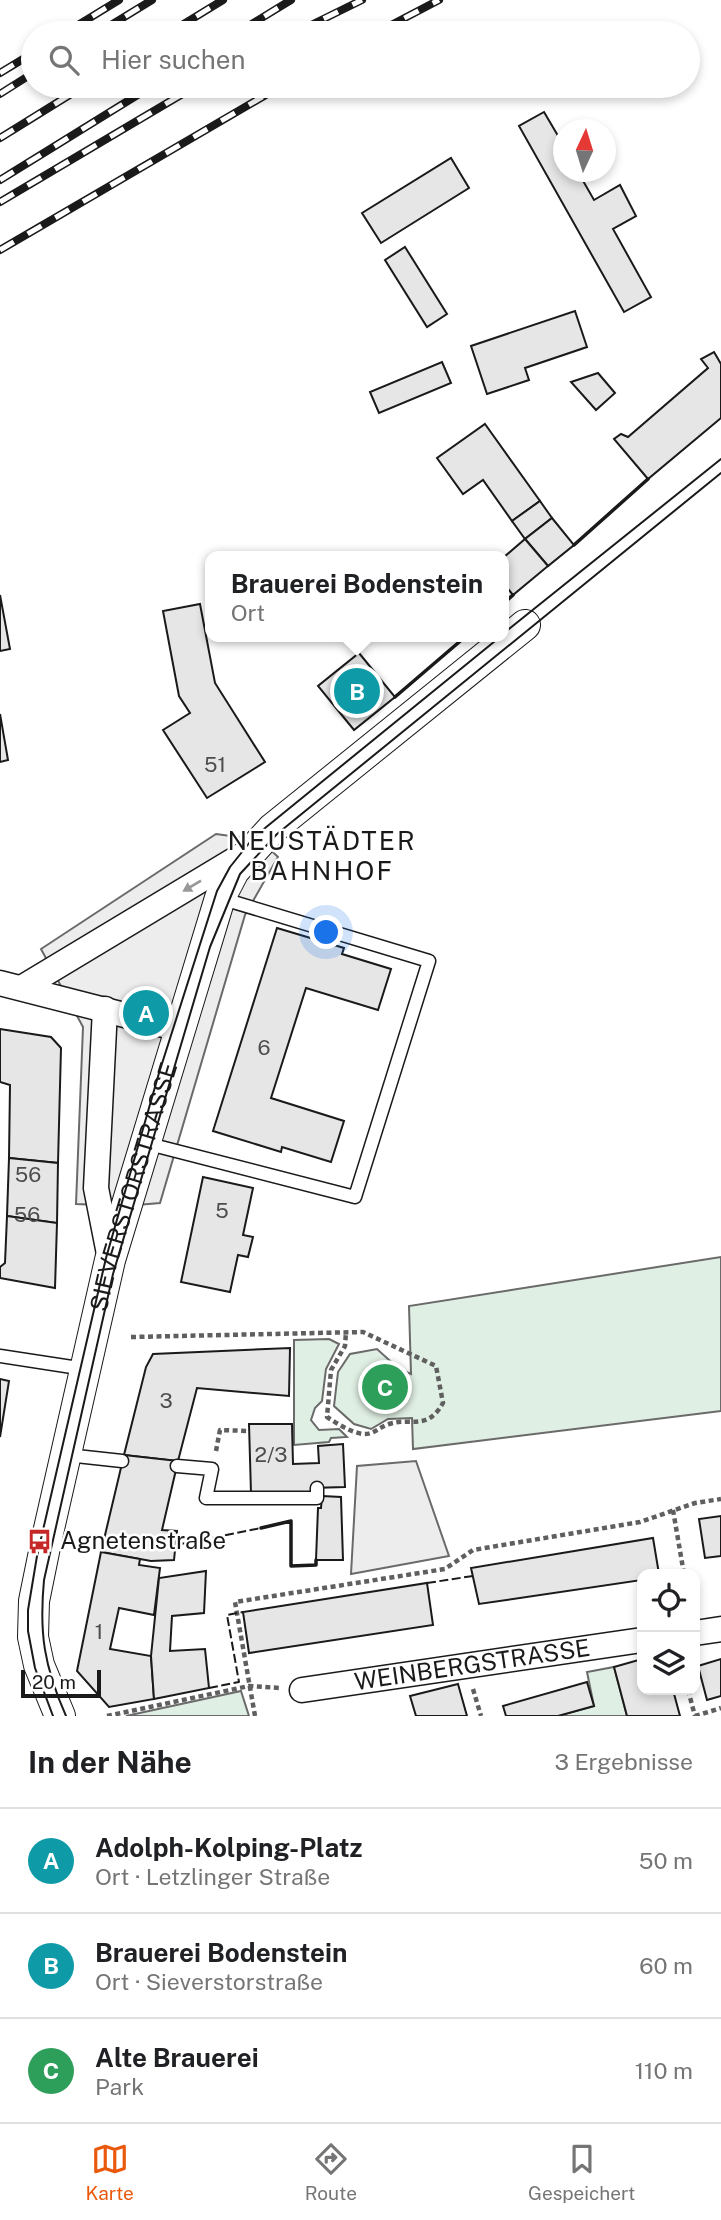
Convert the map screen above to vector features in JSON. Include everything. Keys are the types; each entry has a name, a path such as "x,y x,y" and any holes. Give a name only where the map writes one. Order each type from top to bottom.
{"street":[{"name":"SIEVERSTORSTRASSE","path":"509,638 525,625"},
{"name":"SIEVERSTORSTRASSE","path":"60,1716 39,1665 33,1619 46,1542 110,1260 220,898 250,850 504,642"},
{"path":"12,985 250,850"},
{"path":"12,985 179,1029"},
{"path":"105,1009 96,1188 110,1260"},
{"path":"700,1632 721,1629"},
{"name":"WEINBERGSTRASSE","path":"302,1690 637,1641"}],"lane":[{"path":"145,1143 355,1196 429,961 220,898"},
{"path":"0,1356 85,1369"},
{"path":"65,1455 122,1461"},
{"path":"177,1466 212,1469 206,1498 317,1499 317,1488"}],"path":[{"path":"131,1337 346,1332 363,1332 436,1366 443,1403 438,1412 421,1423 392,1423 367,1434 354,1432 327,1417 331,1370 345,1346 346,1332"},
{"path":"212,1469 220,1430 249,1431"},
{"path":"255,1716 235,1602 445,1569 473,1550 640,1522 673,1510 721,1499"},
{"path":"673,1510 683,1569"},
{"path":"470,1678 481,1716"},
{"path":"107,1716 248,1686 302,1690"},
{"path":"689,1695 695,1716 721,1708"}],"green space":[{"path":"721,1257 721,1411 413,1449 412,1418 388,1419 371,1429 354,1424 334,1406 338,1372 350,1354 377,1349 399,1369 411,1374 409,1306"},
{"path":"329,1339 339,1344 326,1369 322,1401 315,1408 311,1420 319,1430 339,1429 347,1437 331,1438 329,1442 294,1445 294,1340"},
{"path":"614,1667 627,1716 558,1716 594,1706 587,1672"},
{"path":"241,1691 249,1716 126,1716"}],"shaded area":[{"path":"216,834 260,840 278,857 245,915 160,1203 125,1206 76,1204 83,1027 41,949"},
{"path":"416,1461 449,1556 351,1574 357,1466"}],"building":[{"path":"544,112 553,127 553,182 584,182 594,200 620,185 636,216 613,229 651,297 624,312 519,126"},
{"path":"451,158 469,188 381,243 362,213"},
{"path":"405,247 447,314 427,327 385,260"},
{"path":"575,311 587,347 525,368 529,380 487,394 471,346"},
{"path":"714,352 721,364 721,418 648,479 614,439 621,434 628,437 708,368 701,359"},
{"path":"442,362 451,383 379,413 370,392"},
{"path":"598,373 615,393 596,410 571,382"},
{"path":"485,424 540,501 512,521 483,480 463,494 437,458"},
{"path":"540,501 552,518 525,539 512,521"},
{"path":"552,518 574,545 548,566 525,539"},
{"path":"525,539 548,566 513,595 509,590 509,553"},
{"path":"0,595 10,649 0,651"},
{"path":"200,604 205,642 207,642 215,683 265,762 207,798 163,730 190,713 179,696 163,611"},
{"path":"359,653 395,697 354,730 318,686"},
{"path":"0,714 8,760 0,762"},
{"path":"277,928 344,948 342,954 391,969 378,1010 306,988 271,1098 344,1121 331,1162 282,1147 281,1152 213,1131"},
{"path":"0,1029 51,1037 61,1048 58,1163 9,1158 10,1085 0,1082"},
{"path":"9,1158 58,1163 57,1223 7,1216"},
{"path":"203,1177 253,1188 243,1235 253,1237 248,1257 238,1255 230,1292 181,1282"},
{"path":"7,1216 57,1223 55,1288 0,1278 0,1267 5,1263"},
{"path":"290,1348 289,1396 197,1388 178,1461 124,1455 146,1367 153,1354"},
{"path":"0,1379 9,1381 0,1437"},
{"path":"249,1424 292,1424 293,1464 319,1463 318,1446 343,1444 345,1487 311,1488 312,1494 251,1493"},
{"path":"124,1455 178,1461 162,1530 177,1531 174,1560 151,1561 101,1552"},
{"path":"322,1496 341,1497 343,1560 316,1560 318,1508 321,1508"},
{"path":"721,1516 721,1556 705,1558 699,1519"},
{"path":"653,1538 658,1569 637,1569 637,1581 479,1604 471,1568"},
{"path":"101,1552 140,1559 139,1565 160,1568 154,1615 119,1608 110,1649 151,1656 154,1699 109,1707 77,1671"},
{"path":"206,1571 204,1613 172,1616 170,1651 205,1649 209,1688 154,1699 151,1656 159,1578"},
{"path":"427,1583 433,1625 249,1653 243,1612"},
{"path":"721,1659 721,1696 707,1700 700,1665"},
{"path":"637,1660 637,1695 674,1695 680,1716 627,1716 614,1667"},
{"path":"587,1682 594,1706 558,1716 506,1716 503,1706"},
{"path":"458,1684 467,1716 416,1716 410,1696"}],"tram line":[{"path":"509,629 721,459"},
{"path":"66,1716 45,1649 42,1617 44,1580 113,1274 210,947 240,874 277,834 721,473"},
{"path":"53,1716 35,1668 28,1631 28,1610 37,1556 106,1258 159,1073 217,891 230,867 254,837 494,642"}],"railway":[{"path":"85,21 119,0"},
{"path":"118,21 152,0"},
{"path":"189,21 223,0"},
{"path":"257,21 291,0"},
{"path":"319,21 362,0"},
{"path":"399,21 439,0"},
{"path":"0,73 21,60"},
{"path":"0,94 21,81"},
{"path":"0,138 65,98"},
{"path":"0,180 133,98"},
{"path":"0,202 176,98"},
{"path":"0,250 260,98"}],"fence":[{"path":"176,1545 261,1528"},
{"path":"427,1583 473,1576"},
{"path":"209,1688 239,1682 227,1615 243,1612"}],"wall":[{"path":"574,545 648,479"},
{"path":"509,599 513,595"},
{"path":"395,697 459,642"},
{"path":"261,1528 291,1521 291,1566 316,1565 316,1560"}],"place":[{"name":"Brauerei Bodenstein","path":"357,691"},
{"name":"Adolph-Kolping-Platz","path":"146,1013"},
{"name":"Alte Brauerei","path":"385,1387"},
{"name":"Agnetenstraße","path":"40,1541"}],"district":[{"name":"NEUSTÄDTER BAHNHOF","path":"322,856"}]}
